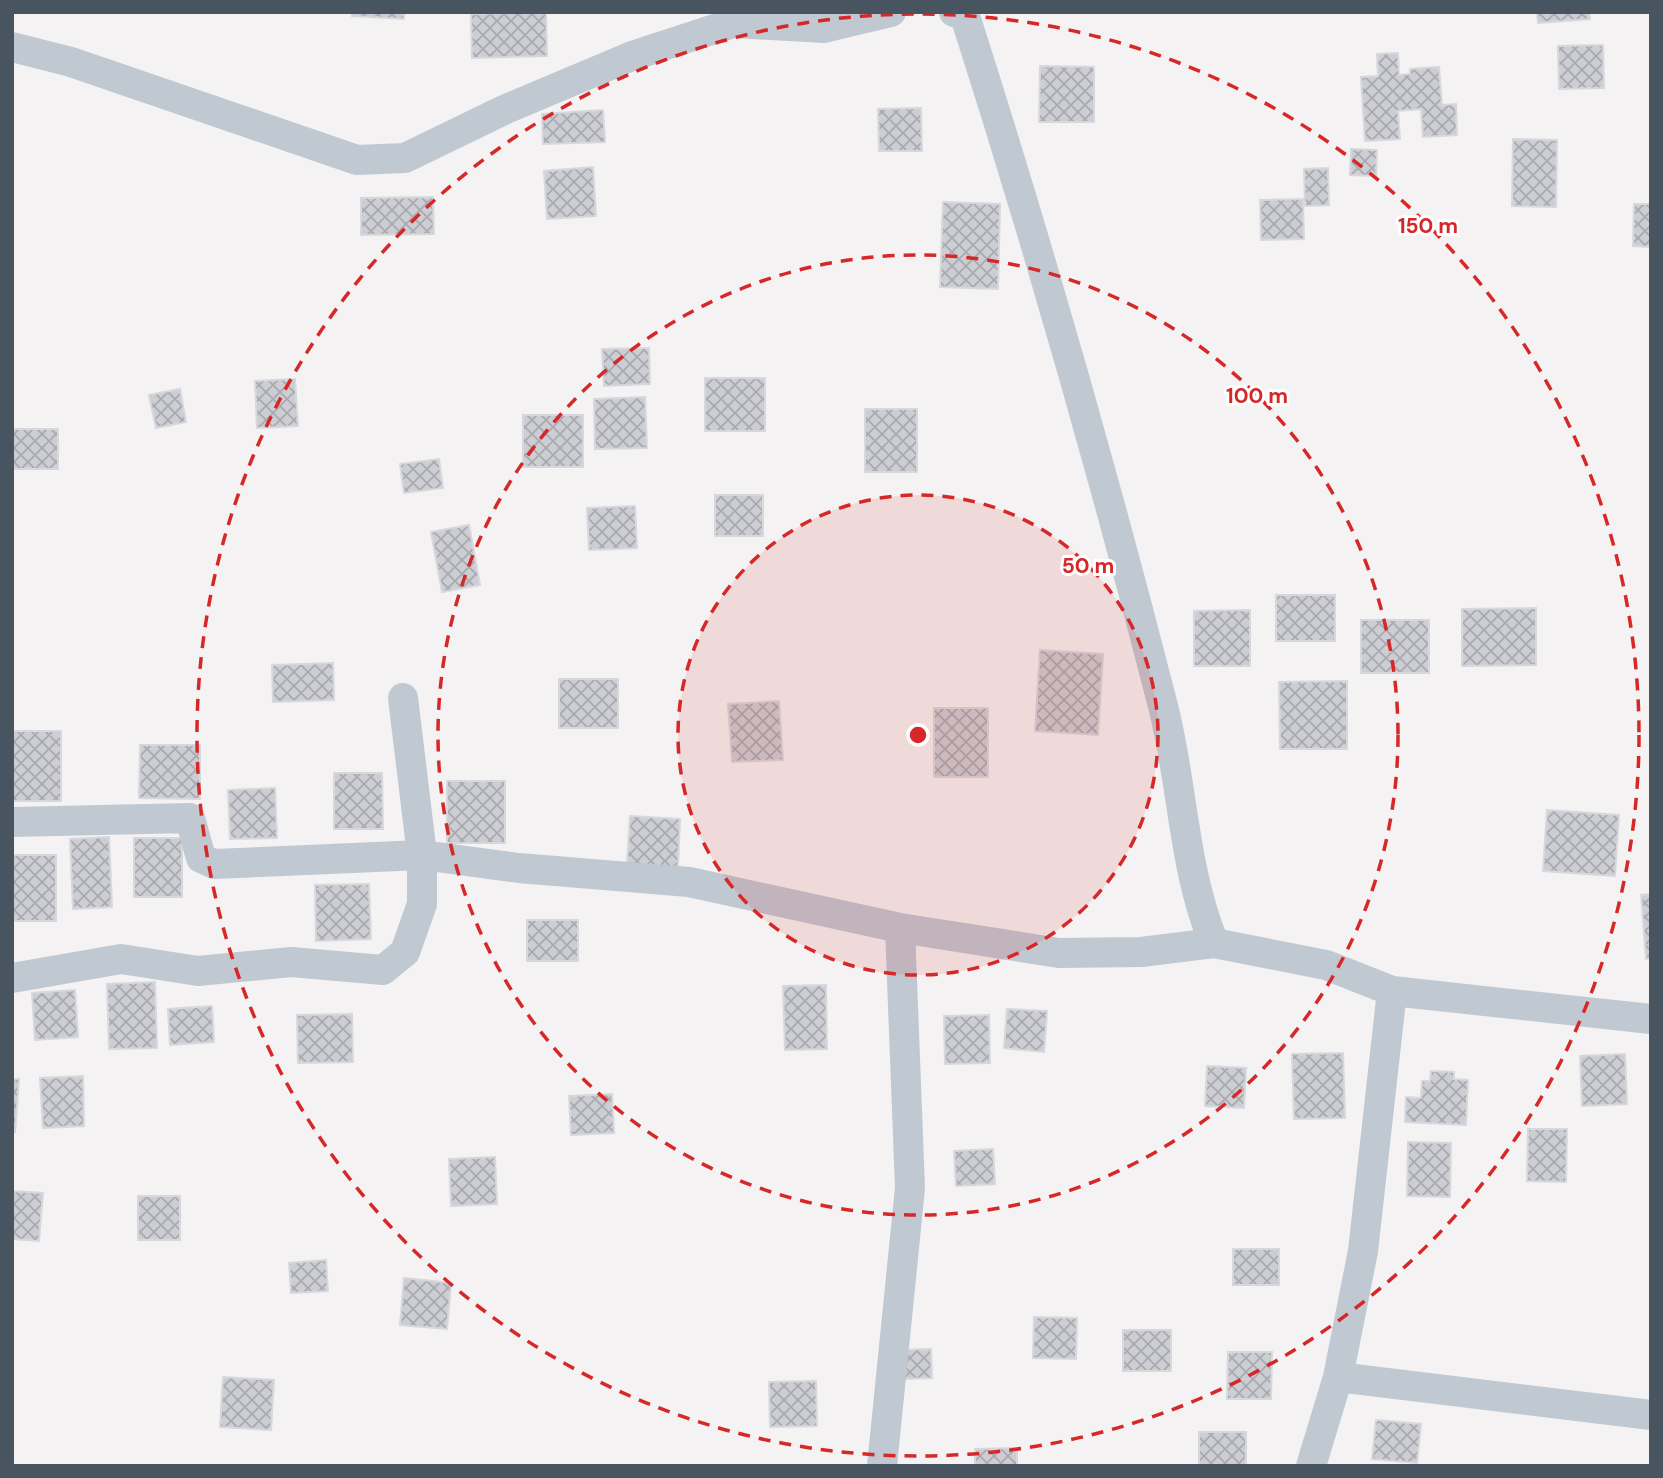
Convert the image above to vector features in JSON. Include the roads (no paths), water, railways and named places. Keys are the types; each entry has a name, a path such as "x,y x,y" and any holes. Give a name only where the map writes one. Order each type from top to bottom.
{"street":[{"path":"12,47 71,62 357,160 384,162 405,158 506,109 632,56 733,18 824,28 891,12"},
{"path":"963,14 1027,212 1164,709 1201,911 1214,943"},
{"path":"12,978 121,959 198,971 291,962 383,970 405,952 422,904 422,855 403,698"},
{"path":"12,822 190,818 201,858 214,864 422,855 519,868 689,881 900,928 1059,953 1141,952 1214,943 1326,965 1392,991 1651,1019"},
{"path":"882,1466 910,1188 900,928"},
{"path":"1311,1466 1338,1377 1363,1251 1392,991"},
{"path":"1338,1377 1651,1415"}]}
